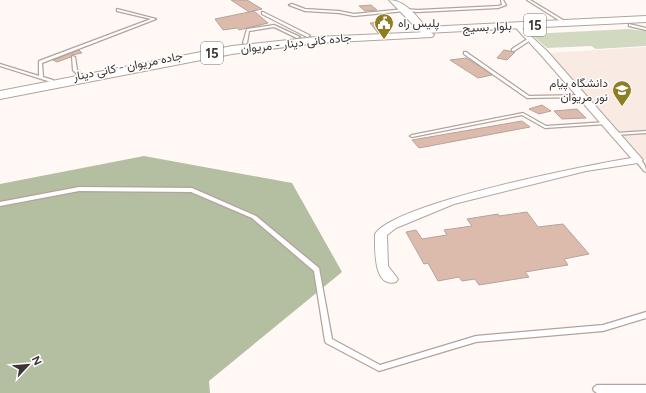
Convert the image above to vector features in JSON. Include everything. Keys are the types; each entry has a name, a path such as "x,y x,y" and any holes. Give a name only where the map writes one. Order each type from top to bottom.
{"highway":[{"name":"جاده مریوان - کانی دینار","path":"0,91 47,79 80,75 245,44 303,37 426,33"},
{"name":"جاده کانی دینار - مریوان","path":"0,95 238,49 316,40 426,33"}],"main road":[{"path":"392,0 405,10 426,33"},
{"name":"بلوار بسیج","path":"519,28 566,23 646,19"},
{"name":"بلوار بسیج","path":"426,33 646,24"}],"street":[{"path":"519,28 582,96 638,160"},
{"path":"391,279 382,267 380,240 381,234 392,225 451,201 481,195 586,168 638,160"}],"lane":[{"path":"291,5 305,10 339,12 354,15 405,10 418,11 498,7 504,4 502,0"},
{"path":"528,0 566,23"},
{"path":"47,79 40,62 154,19 118,10"},
{"path":"263,14 303,37"},
{"path":"630,25 646,29"},
{"path":"513,50 530,39"},
{"path":"465,53 528,97 582,96"},
{"path":"73,56 75,70 80,75"},
{"path":"0,65 47,79"},
{"path":"412,136 523,114 545,127 606,123"},
{"path":"616,134 646,132"},
{"path":"638,160 646,170"},
{"path":"0,204 80,189 192,190 254,217 317,270 329,341 379,368 476,339 603,328 646,315"},
{"path":"597,389 646,389"}],"shaded area":[{"name":"دانشگاه پیام نور مریوان","path":"646,47 646,161 549,53"}],"green space":[{"path":"628,29 646,31 646,46 596,49 591,46 547,48 531,34"},
{"path":"144,156 292,183 342,272 209,381 210,393 0,393 0,184"}],"building":[{"path":"231,0 247,0 262,9 249,12"},
{"path":"371,5 377,10 365,11 359,6"},
{"path":"254,11 268,23 239,30 237,28 223,30 215,19"},
{"path":"381,22 389,32 378,33 370,23"},
{"path":"79,50 82,53 72,55 71,57 57,62 53,60"},
{"path":"504,50 515,52 507,60 497,58"},
{"path":"466,58 492,75 478,78 450,60"},
{"path":"542,105 551,111 539,114 529,109"},
{"path":"577,109 586,118 562,119 554,111"},
{"path":"522,121 530,127 419,148 412,140"},
{"path":"527,212 538,227 563,224 589,254 564,259 568,265 525,272 529,277 479,285 475,279 462,281 459,277 438,281 428,263 424,264 406,232 416,230 422,239 447,235 444,230 472,226 467,219 498,214 499,216"}],"place":[{"name":"پلیس راه","path":"384,40"},
{"name":"دانشگاه پیام نور مریوان","path":"622,107"}]}
